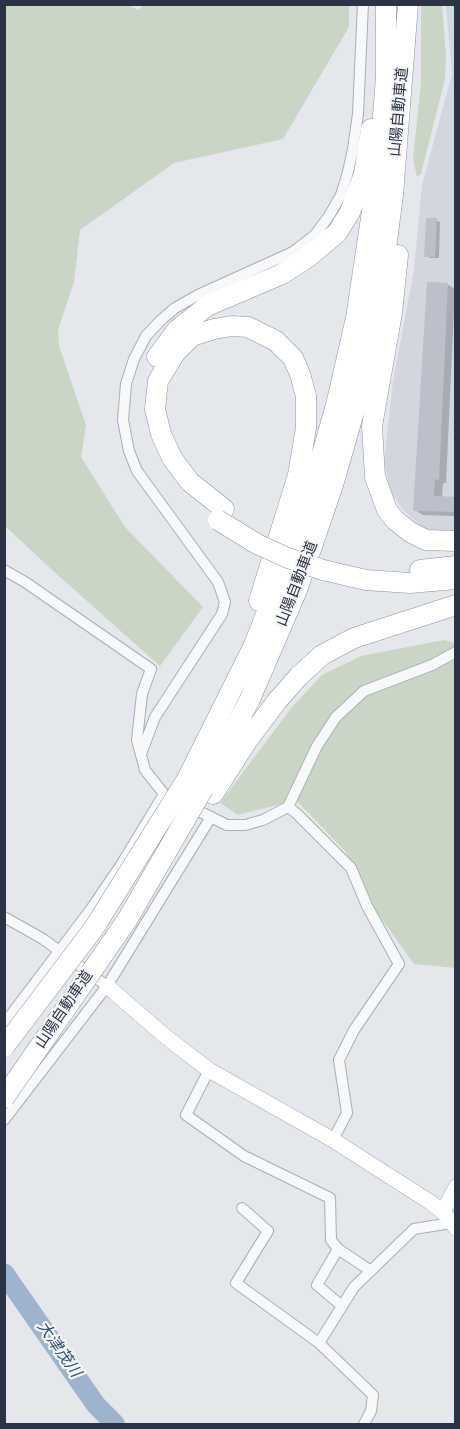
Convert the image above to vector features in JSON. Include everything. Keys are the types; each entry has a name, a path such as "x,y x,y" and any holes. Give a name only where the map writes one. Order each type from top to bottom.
{"highway":[{"name":"山陽自動車道","path":"4,1047 201,787 304,513 327,438 356,318 371,229 381,158 386,76 386,4"},
{"name":"山陽自動車道","path":"4,1098 128,920 250,699 297,590 326,506 354,412 371,342 393,195 408,13"},
{"path":"408,13 408,129 400,236 392,313 372,426 372,457 380,495 395,520 410,532 426,540 456,541"},
{"path":"386,76 372,123 364,174 350,212 337,233 307,258 282,274 207,306 177,330 158,355 146,385 145,424 158,456 180,488 221,514 324,564 366,580 410,583 456,579"},
{"path":"201,787 298,475 306,428 306,396 293,358 276,341 248,327 232,326 192,336 175,353 158,381 155,409 161,434 172,458 190,482 221,514"},
{"path":"324,564 392,570 429,570 456,566"},
{"path":"201,787 246,741 276,701 322,655 354,638 456,605"}],"street":[{"path":"141,754 155,717 222,614 225,602 218,582 137,471 129,451 123,420 126,384 134,359 146,336 175,308 198,295 293,252 315,236 329,216 341,195 353,149 358,114 363,4"},
{"path":"4,570 151,669 142,694 136,740 145,770 164,794 227,825 245,825 263,820 288,807 316,746 336,717 364,691 432,665 456,652"},
{"path":"4,1024 121,866 164,794"},
{"path":"288,807 351,868 367,906 399,964 344,1047 339,1060 347,1113 333,1140"},
{"path":"4,1120 107,986 211,817"},
{"path":"4,917 60,951 107,986 166,1037 209,1070 333,1140 450,1221"},
{"path":"209,1070 186,1115 244,1156 330,1198 331,1240 338,1249 371,1271"},
{"path":"450,1221 456,1187"},
{"path":"242,1208 268,1231 236,1283 319,1343 373,1395 371,1411 364,1425"},
{"path":"319,1343 354,1287 414,1229 450,1221"},
{"path":"338,1249 317,1285 342,1306"}],"shaded area":[{"path":"446,5 455,5 455,531 443,534 423,528 405,512 391,493 384,462 393,381 414,270 422,185 452,74"}],"green space":[{"path":"145,4 349,5 349,27 283,139 174,163 80,230 74,282 58,330 59,346 86,425 81,457 125,527 203,607 160,666 4,525 5,5 128,5 138,10"},
{"path":"421,5 442,5 446,57 445,79 421,174 417,177 413,159 421,83"},
{"path":"444,640 455,643 455,968 414,964 374,908 345,851 296,800 238,815 220,803 292,707 322,675 361,656"}],"building":[{"path":"426,218 437,218 435,257 424,257"},
{"path":"427,282 448,283 439,480 435,479 434,496 456,497 456,512 413,511"}],"waterway":[{"name":"大津茂川","path":"4,1273 96,1405 115,1424"}]}
